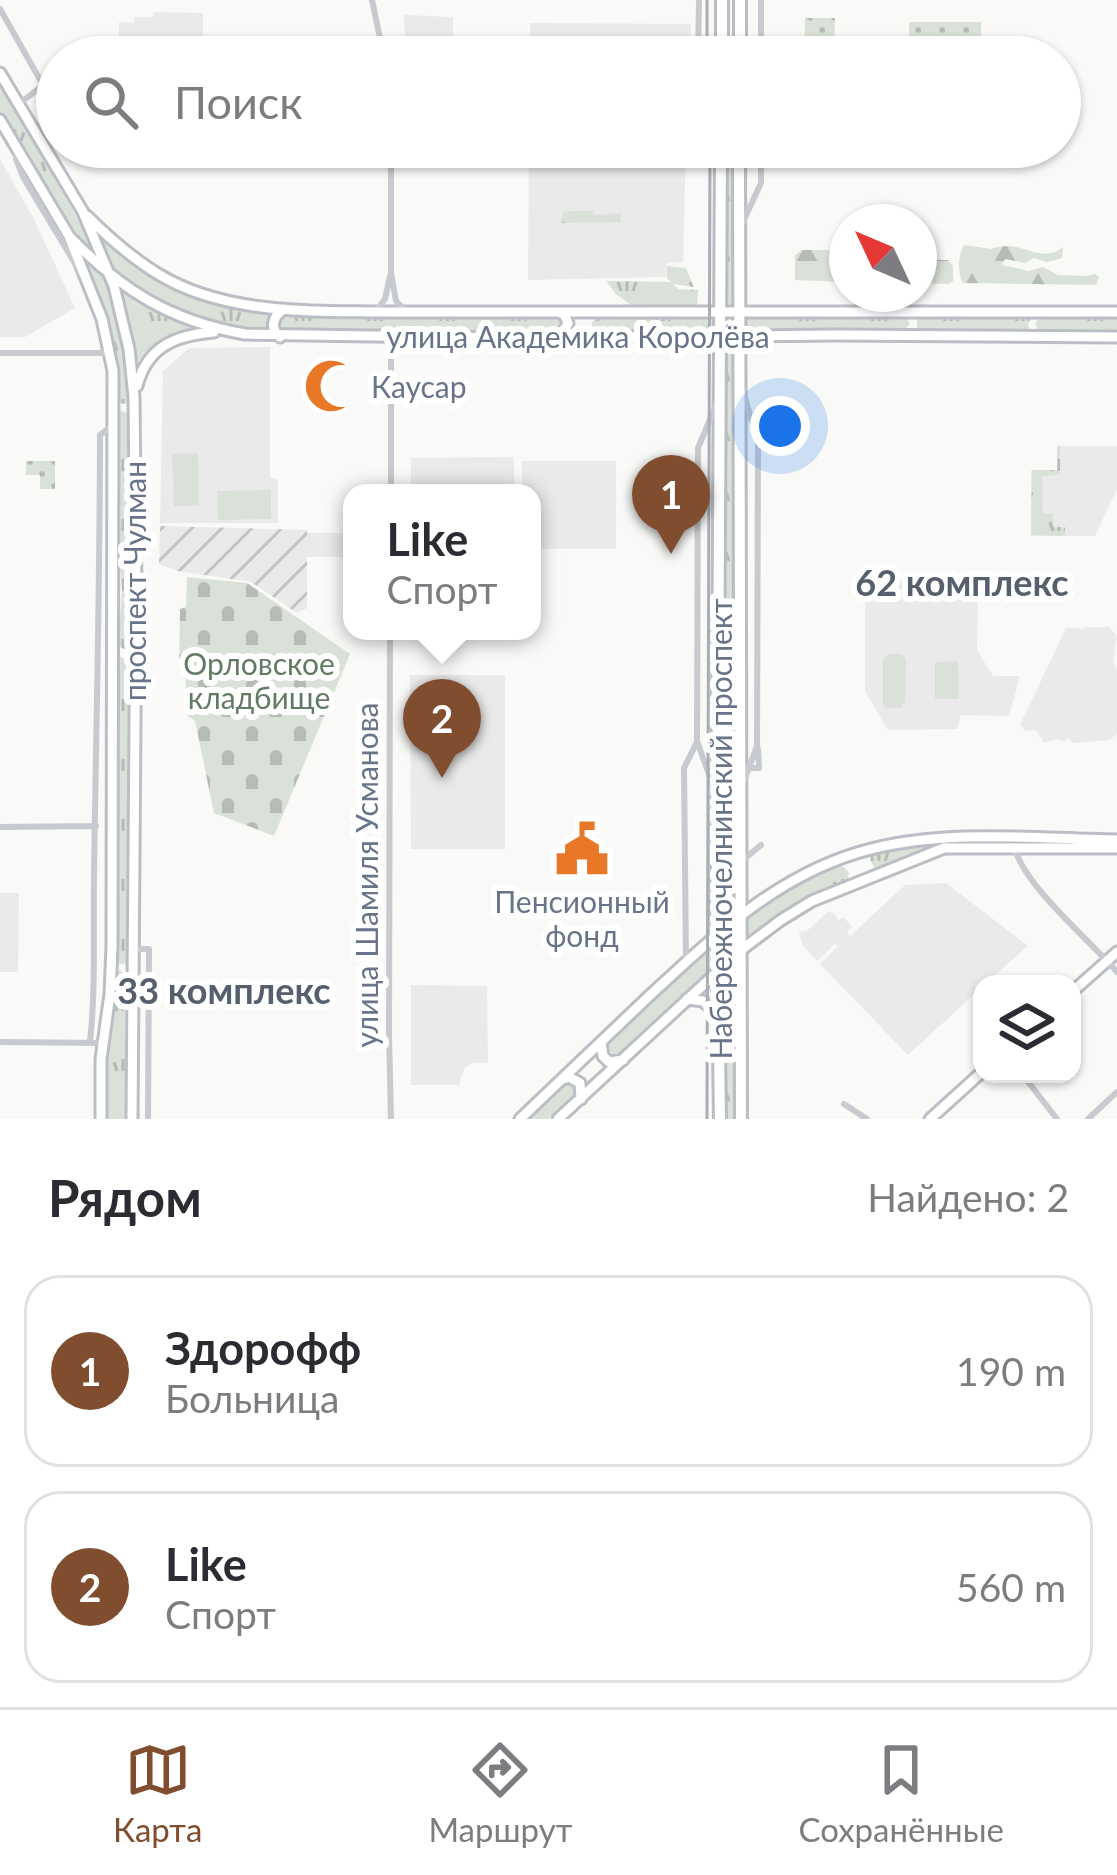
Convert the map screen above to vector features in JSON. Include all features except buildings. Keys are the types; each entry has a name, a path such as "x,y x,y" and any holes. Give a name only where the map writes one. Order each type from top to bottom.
{"main road":[{"path":"722,0 722,36"},
{"path":"740,0 740,36"},
{"name":"проспект Чулман","path":"0,74 36,133"},
{"name":"проспект Чулман","path":"0,122 69,236 102,319 113,371 112,972 103,1043 101,1119"},
{"name":"проспект Чулман","path":"56,168 111,277 129,349 134,397 132,1119"},
{"name":"Набережночелнинский проспект","path":"720,1119 721,168"},
{"name":"Набережночелнинский проспект","path":"739,168 741,1119"},
{"name":"улица Академика Королёва","path":"82,212 160,276 234,302 284,309 702,312 720,324 739,324 763,310 829,310"},
{"name":"улица Академика Королёва","path":"69,236 111,277 166,311 226,331 280,337 698,337 720,324 739,324 763,336 1117,337"},
{"path":"702,312 721,289"},
{"path":"739,289 746,301 763,310"},
{"path":"280,337 273,324 284,309"},
{"name":"улица Академика Королёва","path":"937,310 1117,312"},
{"path":"555,338 568,323 558,312"},
{"path":"602,337 587,329 589,320 614,312"},
{"path":"901,335 915,325 909,312"},
{"path":"1042,337 1031,324 1045,312"},
{"path":"134,397 143,367 161,346 226,331"},
{"path":"739,362 748,343 763,336"},
{"path":"698,337 713,344 720,362"},
{"path":"112,420 124,406 134,412"},
{"path":"114,643 120,652 134,646"},
{"path":"520,1119 719,932 762,898 796,879 869,849 956,838 1117,844"},
{"path":"558,1119 741,950 812,901 944,848 1117,844"},
{"path":"869,849 867,863 875,876"},
{"path":"836,861 852,870 851,882 843,888"},
{"path":"740,891 762,898"},
{"path":"1081,984 1117,952"},
{"path":"112,972 123,965 132,977"},
{"path":"687,999 704,1001 718,1015"},
{"path":"602,1041 603,1056 609,1062 623,1060"},
{"path":"561,1080 574,1078 580,1084 581,1099"},
{"path":"930,1119 973,1080"}],"street":[{"path":"372,0 380,36"},
{"path":"698,36 699,0"},
{"path":"760,0 760,36"},
{"path":"0,9 36,73"},
{"path":"19,104 36,91"},
{"path":"16,147 23,177 79,274 86,276"},
{"path":"392,168 392,273 396,301 407,312"},
{"path":"738,233 760,183 760,168"},
{"path":"375,312 385,299 392,273"},
{"path":"391,484 392,337"},
{"path":"0,353 110,353"},
{"path":"740,383 758,441 758,746 740,790"},
{"path":"719,802 697,741 698,448 721,394"},
{"path":"90,1042 95,983 100,435 112,420"},
{"path":"99,597 114,617"},
{"name":"улица Шамиля Усманова","path":"390,640 391,1119"},
{"path":"686,962 683,767 697,741"},
{"path":"97,786 113,761"},
{"path":"0,827 97,826"},
{"path":"740,862 761,844"},
{"path":"1014,847 1037,886 1117,972"},
{"path":"94,923 112,947"},
{"path":"133,949 149,949 148,1119"},
{"path":"0,1042 103,1043"},
{"path":"1029,1083 1057,1119"},
{"path":"1088,1119 1117,1092"},
{"path":"844,1104 867,1119"}],"shaded area":[{"path":"154,12 203,13 203,36 119,36 119,22 153,17"},
{"path":"404,15 453,17 453,36 405,36"},
{"path":"530,23 691,24 690,36 530,36"},
{"path":"0,159 75,308 25,337 0,337"},
{"path":"529,168 685,168 683,262 667,263 666,277 528,280"},
{"path":"270,347 270,478 278,479 278,523 160,523 163,371 189,348"},
{"path":"1057,446 1117,446 1117,489 1095,536 1031,536 1031,470 1057,470"},
{"path":"514,457 514,484 411,484 411,458"},
{"path":"522,461 616,461 616,549 541,549 541,484 522,484"},
{"path":"160,526 307,530 307,608 297,613 251,582 159,564"},
{"path":"307,533 343,533 343,557 307,557"},
{"path":"980,579 977,650 993,676 1020,676 1009,716 961,715 957,729 888,730 865,691 865,590 883,590 887,580"},
{"path":"1109,627 1117,636 1113,661 1117,733 1110,740 1072,743 1068,738 1044,743 1036,730 1026,731 1020,725 1066,628"},
{"path":"410,675 505,675 505,849 411,849"},
{"path":"946,883 1028,946 995,975 973,975 973,995 908,1055 820,964 838,946 817,961 802,944 799,932 808,930 828,911 853,927 847,932 850,936 905,885"},
{"path":"0,893 19,893 18,972 0,972"},
{"path":"411,985 487,986 488,1063 472,1063 464,1069 459,1085 411,1085"}],"green space":[{"path":"805,18 835,18 835,36 805,36"},
{"path":"909,22 981,22 981,36 909,36"},
{"path":"0,83 36,146 36,168 49,168 100,263 72,233 0,112"},
{"path":"726,168 735,168 734,308 726,308"},
{"path":"563,213 621,213 620,222 560,223"},
{"path":"94,232 134,264 177,289 223,306 274,313 269,323 273,334 228,330 159,304 114,276"},
{"path":"964,245 1012,246 1046,254 1063,247 1062,258 1047,262 1034,258 1025,263 1005,259 1002,265 1099,277 1096,285 963,283 959,264"},
{"path":"802,250 829,250 829,281 795,280 795,255"},
{"path":"82,256 108,279 126,352 128,404 115,403 111,346"},
{"path":"937,260 948,260 953,266 949,284 937,284"},
{"path":"667,266 686,268 694,287 673,284 678,289 698,290 697,307 631,305 606,281 672,282 667,279"},
{"path":"118,290 154,311 203,330 164,340 135,366"},
{"path":"917,314 1032,315 1031,333 917,329"},
{"path":"559,315 564,322 559,331 529,334 284,333 278,324 283,317"},
{"path":"715,315 715,333 598,333 592,329 597,318"},
{"path":"744,315 905,316 910,324 902,331 744,333"},
{"path":"1043,315 1117,315 1117,334 1043,334 1035,323"},
{"path":"726,340 735,340 735,891 734,911 724,917"},
{"path":"128,413 129,645 124,649 118,646 122,591 117,415"},
{"path":"1057,446 1060,474 1042,477 1043,513 1053,514 1053,527 1065,527 1065,536 1031,535 1032,470 1057,470"},
{"path":"198,453 199,506 174,506 172,454"},
{"path":"26,461 55,461 55,489 40,489 40,475 26,475"},
{"path":"271,490 271,519 218,520 217,491"},
{"name":"Орловское кладбище","path":"187,577 247,583 350,654 274,836 214,813 195,721 188,716 185,673 179,671 180,609 186,607"},
{"path":"888,654 906,659 901,708 883,704 883,659"},
{"path":"117,655 128,656 128,963 115,965"},
{"path":"958,661 959,699 935,699 935,662"},
{"path":"423,721 460,721 460,740 423,740"},
{"path":"932,845 876,871 870,860 871,853"},
{"path":"839,866 849,873 847,881 799,902 745,937 745,916"},
{"path":"713,945 714,966 617,1058 608,1056 607,1043"},
{"path":"734,962 734,1119 724,1119 724,971"},
{"path":"120,970 124,974 127,1119 108,1119 106,1055"},
{"path":"571,1080 577,1093 548,1119 527,1119 563,1083"}],"tram line":[{"path":"707,0 707,36"},
{"path":"707,1119 710,168"}],"place":[{"name":"Каусар","path":"331,386"},
{"name":"Здорофф","path":"671,554"},
{"name":"Like","path":"442,778"},
{"name":"Пенсионный фонд","path":"582,849"}],"district":[{"name":"62 комплекс","path":"962,582"},
{"name":"33 комплекс","path":"224,990"}]}
